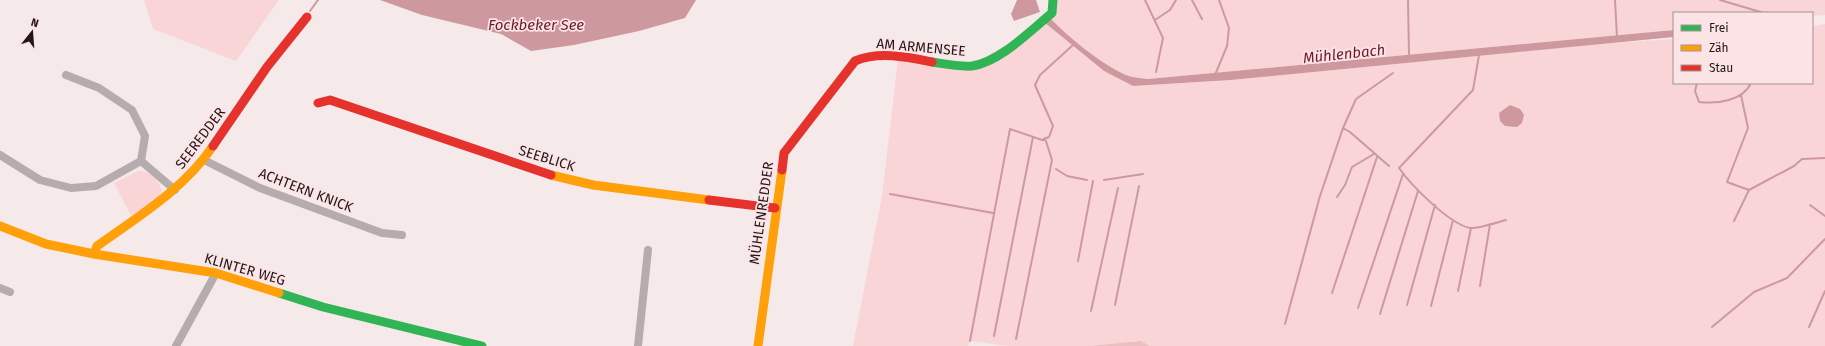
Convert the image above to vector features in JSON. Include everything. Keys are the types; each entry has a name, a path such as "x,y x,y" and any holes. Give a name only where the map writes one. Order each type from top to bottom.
{"street":[{"name":"AM ARMENSEE","path":"855,61 861,57 868,56 895,56 963,66 978,65 992,58 1048,16 1053,0"},
{"name":"SEEREDDER","path":"94,254 97,246 174,190 204,160 267,68 307,17"},
{"name":"MÜHLENREDDER","path":"758,346 775,208 784,152 855,61"},
{"path":"66,75 99,88 132,110 145,136 141,161"},
{"name":"SEEBLICK","path":"318,103 330,100 560,178 593,185 775,208"},
{"path":"0,155 40,180 71,188 96,186 141,161"},
{"name":"ACHTERN KNICK","path":"204,160 260,188 382,233 402,235"},
{"path":"141,161 174,190"},
{"name":"KLINTER WEG","path":"0,226 46,244 94,254 216,273 323,307 482,346"},
{"path":"638,346 648,250"},
{"path":"176,346 216,273"},
{"path":"0,288 10,292"}],"shaded area":[{"path":"144,0 279,0 236,61 153,29"},
{"path":"1055,0 1825,0 1825,15 1813,16 1813,12 1673,12 1673,30 1148,79 1131,77 1106,64 1075,41 1049,17"},
{"path":"1044,22 1104,71 1133,86 1231,80 1598,44 1673,39 1673,84 1813,84 1813,26 1825,24 1825,346 1150,346 1141,341 1088,346 1008,346 970,341 968,346 853,346 882,196 898,59 964,70"},
{"path":"138,171 147,172 153,176 162,191 158,198 131,216 114,183"},
{"path":"1141,341 1150,346 1088,346"}],"water":[{"name":"Fockbeker See","path":"380,0 696,0 685,18 639,31 574,45 531,51 501,34 422,15"},
{"path":"1017,0 1036,0 1040,12 1014,21 1011,14"},
{"path":"1049,17 1075,41 1116,70 1129,76 1148,79 1673,30 1673,37 1231,80 1133,86 1104,71 1044,22"},
{"path":"1510,105 1520,109 1524,115 1522,123 1517,127 1505,126 1500,121 1499,113"}],"waterway":[{"path":"310,11 318,0"},
{"path":"1145,0 1163,38 1156,72"},
{"path":"1155,20 1170,10 1176,0"},
{"path":"1192,0 1202,19"},
{"path":"1215,75 1227,46 1229,28 1219,0"},
{"path":"1408,0 1409,55"},
{"path":"1615,0 1617,37"},
{"path":"1720,0 1761,12"},
{"path":"970,341 1010,129 1042,140 1049,137 1053,126 1035,85 1040,75 1073,45"},
{"path":"1479,55 1473,90 1399,168 1412,184 1431,203 1441,212 1461,225 1474,228 1506,220"},
{"path":"1285,324 1320,196 1343,128 1356,99 1393,73"},
{"path":"1697,84 1695,91 1699,102 1721,102 1729,100 1742,94 1750,84"},
{"path":"1741,95 1748,128 1727,182 1749,190"},
{"path":"1343,128 1350,132 1389,166"},
{"path":"994,336 1033,137"},
{"path":"1016,339 1052,160 1045,138"},
{"path":"1337,197 1345,185 1352,167 1374,154"},
{"path":"1332,293 1377,157"},
{"path":"1734,221 1749,190 1794,166 1802,159 1825,158"},
{"path":"1056,169 1067,176 1087,180"},
{"path":"1104,180 1143,174"},
{"path":"1358,308 1403,174"},
{"path":"1078,261 1093,181"},
{"path":"1115,305 1139,186"},
{"path":"1091,311 1118,188"},
{"path":"1380,314 1418,191"},
{"path":"890,194 993,213"},
{"path":"1407,305 1435,205"},
{"path":"1810,205 1825,216"},
{"path":"1431,306 1453,220"},
{"path":"1480,286 1490,224"},
{"path":"1458,291 1471,228"},
{"path":"1712,327 1754,292 1787,278 1825,239"},
{"path":"1809,327 1825,291"}],"traffic: fast":[{"path":"932,62 957,66 972,66 993,58 1015,44 1052,13 1053,0"},
{"path":"279,293 323,307 482,346"}],"traffic: slow":[{"path":"94,254 97,246 145,213 175,189 189,176 213,146"},
{"path":"758,346 782,170"},
{"path":"551,175 593,185 709,200"},
{"path":"0,226 46,244 94,254 216,273 279,293"}],"traffic: jam":[{"path":"213,146 267,67 307,17"},
{"path":"782,170 784,153 855,61 874,56 893,56 932,62"},
{"path":"318,103 330,100 551,175"},
{"path":"709,200 775,208"}],"water label":[{"name":"Mühlenbach","path":"1344,54"}]}
